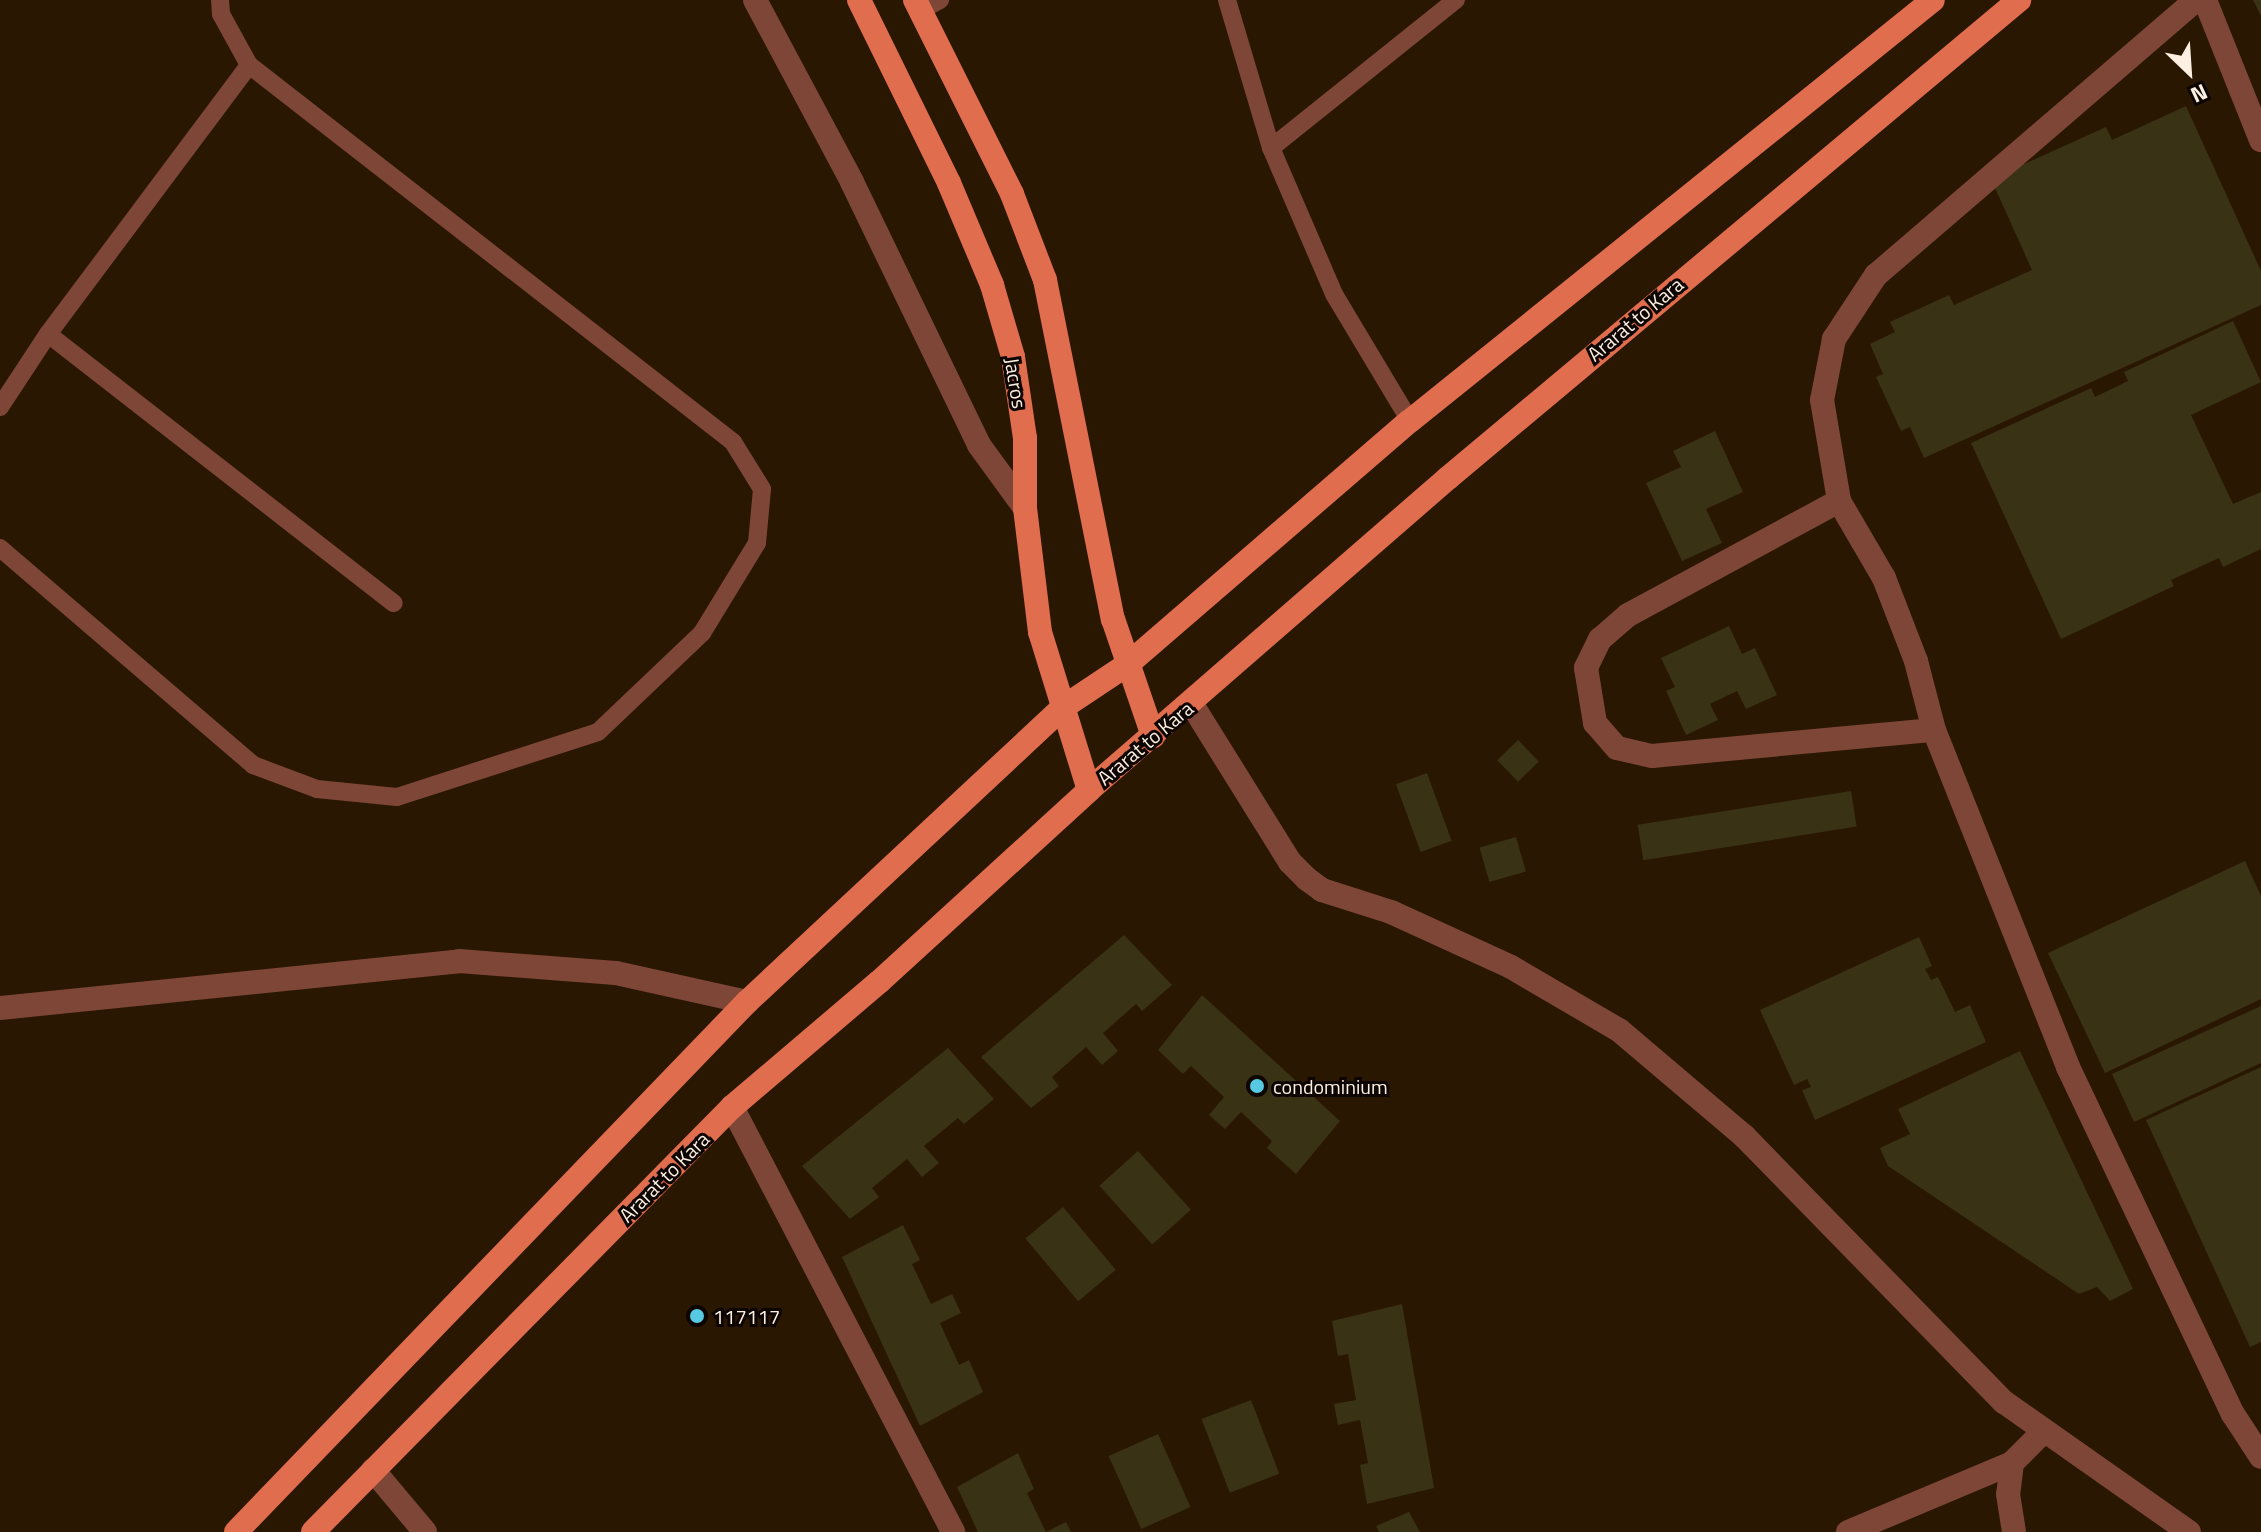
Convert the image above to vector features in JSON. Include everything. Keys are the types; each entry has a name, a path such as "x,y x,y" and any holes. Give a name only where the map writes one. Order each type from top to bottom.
{"main road":[{"name":"Jacros","path":"859,0 949,183 992,285 1015,370 1025,438 1025,508 1040,632 1089,790"},
{"path":"236,1532 747,1002 1062,708 1128,664 1410,421 1933,0"},
{"name":"Ararat to Kara","path":"313,1532 732,1107 879,982 1089,790 1529,409 2019,0"},
{"path":"925,4 1012,194 1045,280 1113,619 1153,736"}],"street":[{"path":"755,0 852,182 979,445 1025,508"},
{"path":"2196,0 1876,275 1834,339 1822,400 1839,501 1884,578 1916,661 1934,730 2068,1067 2233,1414 2261,1457"},
{"path":"2205,0 2261,140"},
{"path":"1839,501 1628,615 1600,639 1586,668 1595,723 1617,748 1652,756 1934,730"},
{"path":"1191,703 1290,862 1307,879 1322,890 1391,912 1511,967 1619,1030 1744,1136 2004,1402 2189,1532"},
{"path":"0,1008 459,961 616,973 747,1002"},
{"path":"732,1107 953,1532"},
{"path":"1848,1532 2012,1463 2043,1432"},
{"path":"2012,1463 2008,1494 2014,1532"},
{"path":"373,1470 425,1532"}],"lane":[{"path":"0,548 253,765 317,789 397,797 598,732 702,633 757,543 762,489 733,442 249,65 221,14 220,0"},
{"path":"1227,0 1271,148 1334,294 1410,421"},
{"path":"1271,148 1456,0"},
{"path":"0,407 48,334 249,65"},
{"path":"48,334 394,603"}],"building":[{"path":"2253,0 2261,0 2261,16"},
{"path":"2186,106 2261,271 2261,305 1924,458 1910,427 1901,431 1876,377 1883,374 1870,344 1895,332 1890,322 1949,295 1954,305 2032,270 1991,179 2106,127 2112,140"},
{"path":"2233,321 2261,382 2191,415 2233,504 2261,492 2261,549 2223,567 2219,558 2171,580 2174,586 2061,639 1971,443 2091,388 2095,397 2128,381 2124,372"},
{"path":"1715,431 1743,492 1706,509 1722,543 1682,561 1646,483 1681,467 1673,451"},
{"path":"1729,626 1742,654 1755,648 1777,695 1746,709 1737,691 1710,704 1718,720 1686,735 1666,691 1675,687 1661,658"},
{"path":"1518,740 1539,762 1518,782 1497,760"},
{"path":"1427,773 1452,841 1421,852 1396,784"},
{"path":"1851,791 1857,827 1643,860 1638,825"},
{"path":"1516,837 1526,872 1489,882 1479,847"},
{"path":"2245,861 2261,896 2261,999 2105,1073 2048,953"},
{"path":"1124,935 1172,985 1142,1011 1136,1004 1103,1033 1118,1051 1102,1065 1086,1047 1052,1077 1059,1086 1031,1108 981,1057"},
{"path":"1919,937 1932,966 1925,969 1931,980 1938,977 1955,1012 1970,1005 1986,1042 1815,1120 1802,1090 1811,1087 1807,1079 1794,1085 1760,1010"},
{"name":"condominium","path":"1202,995 1340,1121 1296,1174 1267,1148 1272,1141 1241,1112 1225,1129 1209,1115 1224,1097 1191,1066 1183,1074 1158,1050"},
{"path":"2261,1006 2261,1063 2134,1122 2112,1074"},
{"path":"948,1048 994,1099 964,1124 958,1118 924,1146 939,1163 922,1177 907,1159 872,1188 879,1197 850,1219 802,1166"},
{"path":"2020,1051 2133,1289 2110,1301 2097,1287 2079,1294 1888,1166 1880,1148 1910,1134 1898,1109"},
{"path":"2261,1067 2261,1342 2250,1347 2146,1120"},
{"path":"1138,1151 1191,1210 1152,1245 1099,1186"},
{"path":"1063,1207 1116,1270 1078,1301 1025,1238"},
{"path":"903,1225 920,1260 912,1264 931,1304 952,1294 961,1313 940,1323 959,1365 969,1360 983,1392 920,1426 842,1257"},
{"path":"1402,1304 1434,1488 1367,1504 1360,1465 1368,1463 1360,1420 1338,1425 1334,1404 1356,1400 1348,1354 1338,1356 1332,1321"},
{"path":"1251,1400 1279,1474 1230,1493 1202,1419"},
{"path":"1158,1434 1191,1507 1141,1529 1109,1456"},
{"path":"1018,1453 1034,1489 1027,1493 1046,1532 978,1532 957,1487"},
{"path":"1409,1512 1420,1532 1379,1532 1376,1526"},
{"path":"1066,1522 1071,1532 1046,1532"}],"place":[{"name":"condominium","path":"1257,1086"},
{"name":"117117","path":"697,1316"}]}
